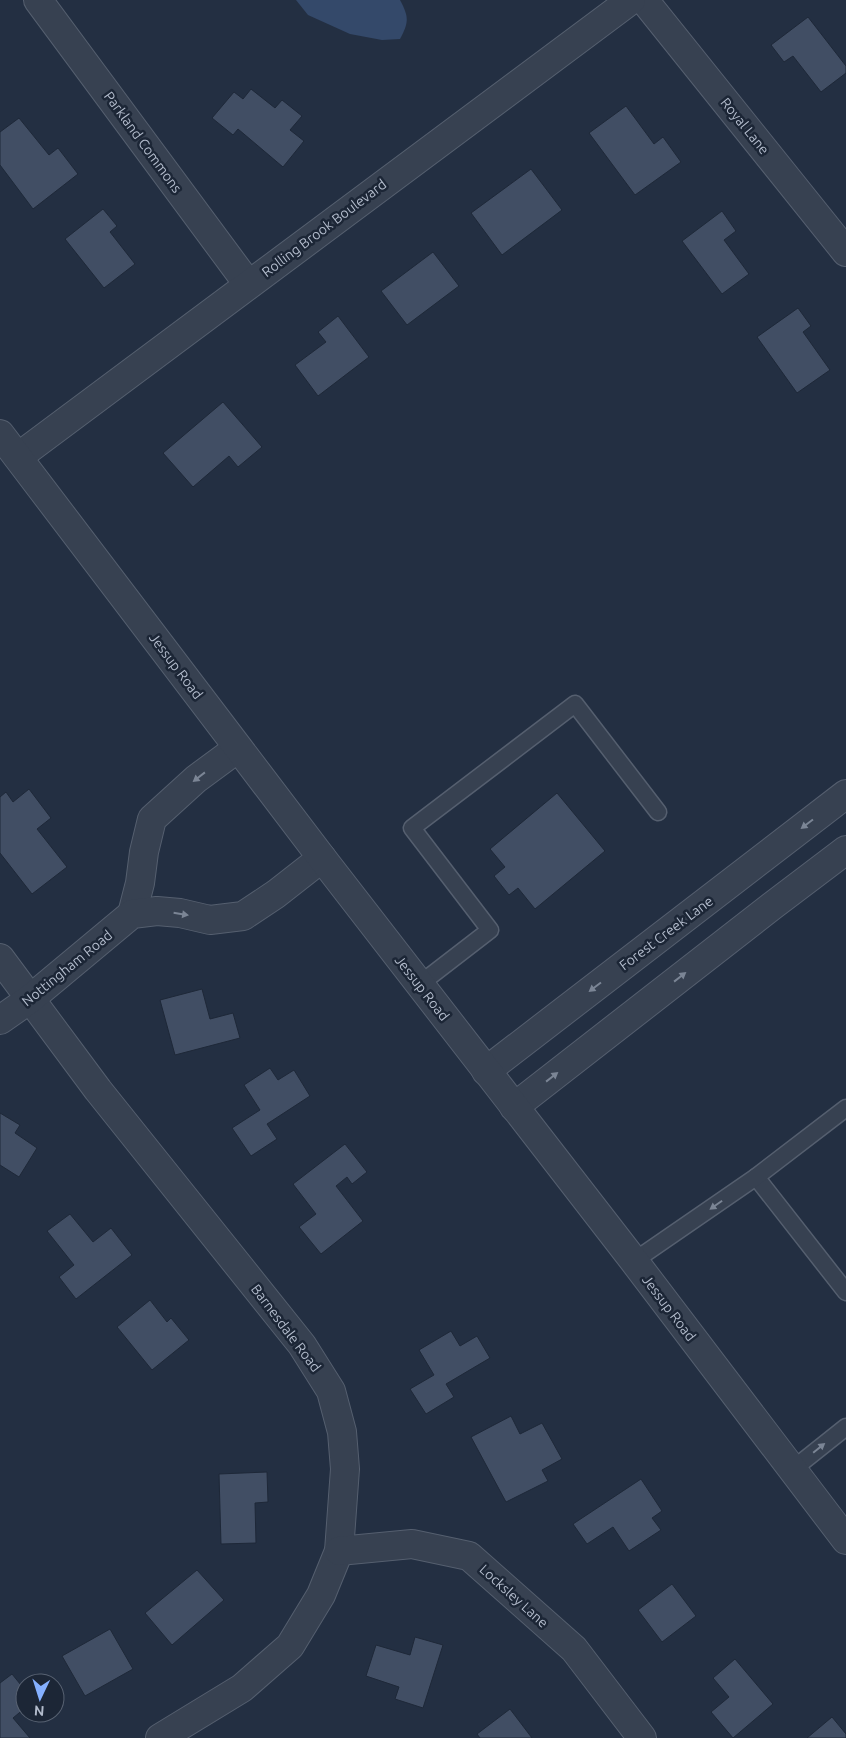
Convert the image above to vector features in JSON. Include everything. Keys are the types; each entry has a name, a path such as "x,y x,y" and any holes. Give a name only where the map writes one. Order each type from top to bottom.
{"street":[{"name":"Parkland Commons","path":"38,0 248,284"},
{"name":"Rolling Brook Boulevard","path":"18,457 631,0"},
{"name":"Royal Lane","path":"644,0 846,252"},
{"name":"Jessup Road","path":"0,434 322,858 634,1261 846,1540"},
{"path":"238,748 196,778 152,819 132,914 157,911 180,913 210,920 243,916 276,894 322,858"},
{"name":"Forest Creek Lane","path":"486,1071 846,794"},
{"path":"514,1107 846,850"},
{"name":"Nottingham Road","path":"0,1020 30,999 132,914"},
{"name":"Barnesdale Road","path":"0,958 98,1090 302,1345 331,1391 342,1432 345,1469 339,1551 321,1596 290,1646 242,1688 160,1738"},
{"name":"Locksley Lane","path":"339,1551 412,1544 469,1556 574,1649 642,1738"}],"lane":[{"path":"420,984 490,930 412,828 575,704 658,812"},
{"path":"634,1261 756,1177 846,1108"},
{"path":"756,1177 846,1292"},
{"path":"792,1470 846,1427"}],"water":[{"path":"296,0 400,0 407,20 400,39 382,40 350,34 308,15"}],"building":[{"path":"808,17 846,66 846,73 821,92 793,56 784,62 771,45"},
{"path":"251,89 275,108 282,100 302,116 290,130 304,141 283,167 238,129 233,135 212,118 234,92 243,99"},
{"path":"626,106 654,144 663,137 681,162 635,195 589,133"},
{"path":"19,118 49,155 58,148 78,174 33,209 0,165 0,132"},
{"path":"531,169 562,210 502,255 471,213"},
{"path":"103,209 117,226 110,232 135,264 104,288 65,239"},
{"path":"722,211 736,231 724,240 749,274 722,294 682,241"},
{"path":"433,252 459,286 407,325 381,291"},
{"path":"798,308 811,326 803,332 830,370 797,393 757,337"},
{"path":"338,316 369,357 318,396 295,365 326,342 318,332"},
{"path":"223,402 262,447 238,467 229,456 193,487 163,453"},
{"path":"29,789 51,818 37,829 67,867 32,894 0,853 0,797 6,792 13,802"},
{"path":"557,793 605,851 535,909 518,888 509,895 494,876 505,867 490,849"},
{"path":"202,989 210,1019 233,1013 240,1038 175,1055 160,1000"},
{"path":"270,1068 278,1080 294,1070 310,1096 267,1124 277,1139 251,1156 232,1128 260,1110 244,1085"},
{"path":"0,1113 20,1125 15,1133 37,1148 19,1177 0,1165"},
{"path":"345,1144 367,1172 352,1184 347,1177 336,1186 363,1221 321,1254 299,1227 316,1214 293,1184"},
{"path":"70,1214 93,1242 111,1228 132,1255 76,1299 59,1277 74,1265 47,1231"},
{"path":"150,1300 167,1322 171,1318 189,1340 152,1370 117,1327"},
{"path":"451,1331 460,1346 477,1336 490,1358 446,1384 454,1397 426,1414 410,1389 434,1375 419,1350"},
{"path":"511,1416 520,1434 542,1423 562,1459 542,1470 548,1481 506,1502 471,1437"},
{"path":"267,1472 268,1502 255,1503 256,1543 221,1544 219,1474"},
{"path":"641,1479 662,1511 652,1518 661,1530 629,1551 613,1527 587,1544 573,1524"},
{"path":"197,1570 224,1600 172,1645 145,1613"},
{"path":"672,1584 696,1616 662,1642 638,1610"},
{"path":"110,1629 133,1669 85,1696 62,1656"},
{"path":"415,1637 443,1645 423,1708 395,1699 399,1687 366,1676 376,1645 410,1655"},
{"path":"735,1659 773,1704 733,1738 711,1712 729,1697 713,1678"},
{"path":"12,1674 15,1678 15,1716 13,1718 15,1723 17,1723 30,1738 0,1738 0,1683"},
{"path":"510,1709 532,1738 480,1738 477,1734"},
{"path":"832,1717 846,1734 846,1738 807,1738"}]}
